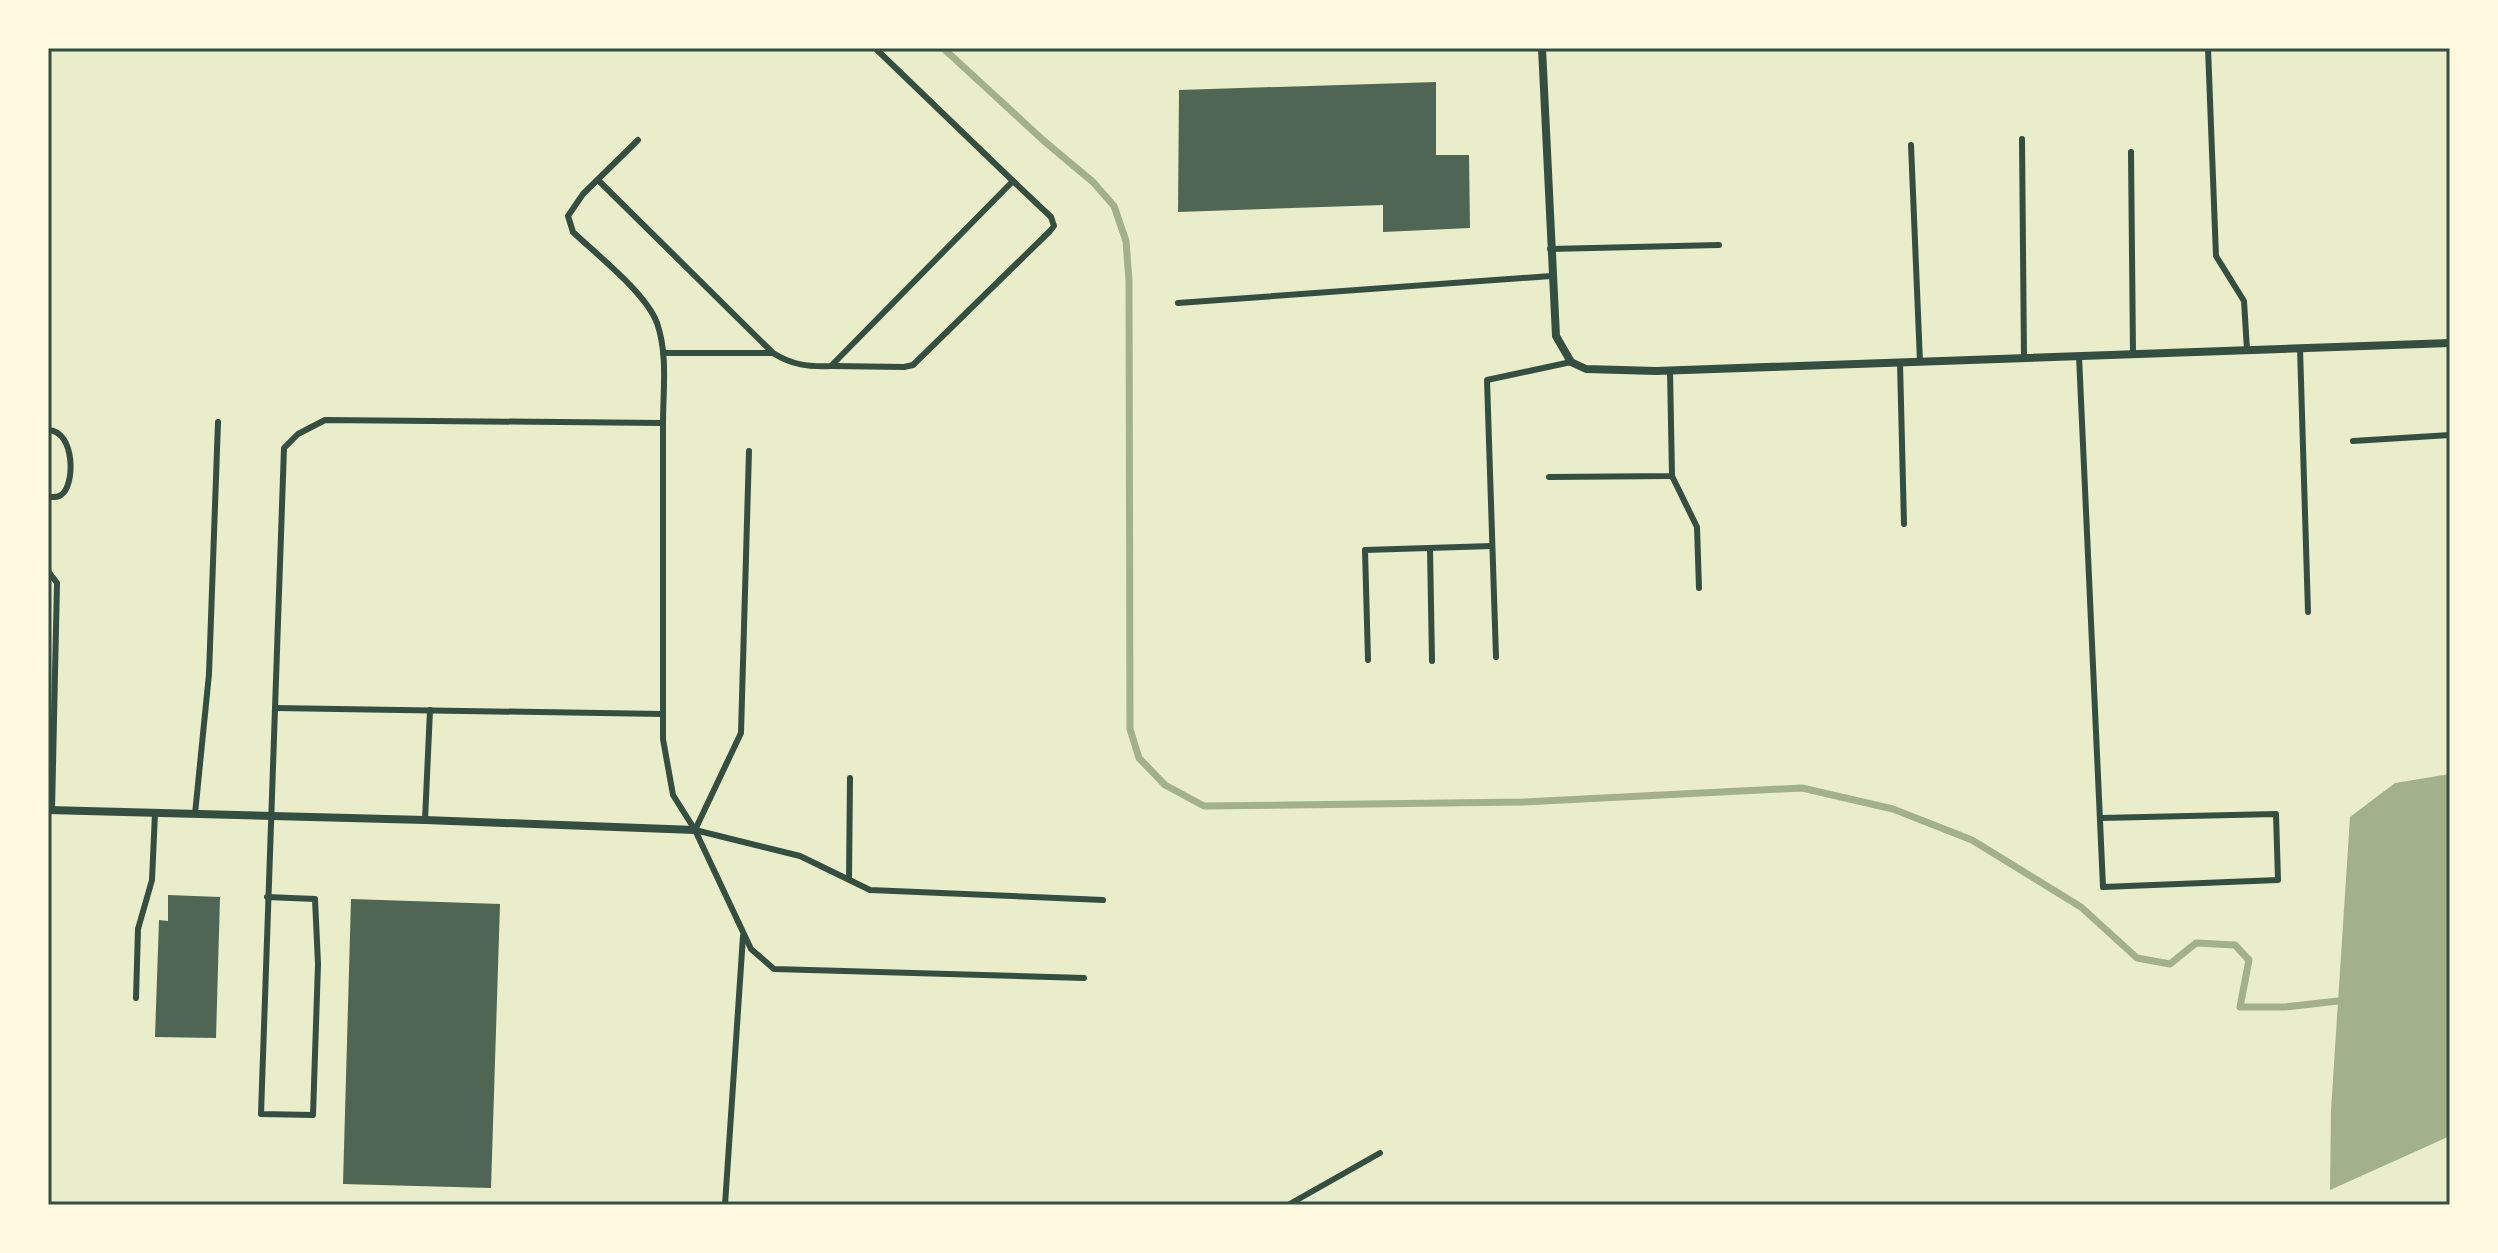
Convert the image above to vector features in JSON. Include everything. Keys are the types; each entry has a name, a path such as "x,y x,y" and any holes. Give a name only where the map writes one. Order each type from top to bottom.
{"street":[{"path":"1542,48 1556,336 1571,362 1586,369 1670,370 2450,343"},
{"path":"50,810 695,830"}],"lane":[{"path":"598,180 773,353 787,362 806,367 913,365 1054,226 1051,217 875,48"},
{"path":"2208,48 2216,256 2244,301 2247,350"},
{"path":"2022,139 2024,358"},
{"path":"638,140 583,194 568,216 573,232 647,303 657,324 663,353 663,739 673,795 695,830 751,949 774,969 1084,978"},
{"path":"1911,145 1920,362"},
{"path":"2131,152 2133,354"},
{"path":"831,366 1013,181"},
{"path":"1550,249 1719,245"},
{"path":"1178,303 1551,276"},
{"path":"2300,348 2308,612"},
{"path":"663,353 773,353"},
{"path":"2079,356 2103,887 2278,880 2276,814 2101,818"},
{"path":"1496,657 1487,380 1571,362"},
{"path":"1900,363 1904,524"},
{"path":"1670,370 1672,476 1697,527 1699,588"},
{"path":"267,897 315,899 318,964 313,1115 261,1114 267,897 284,448 298,434 325,420 663,423"},
{"path":"195,814 209,674 218,422"},
{"path":"48,430 55,430 68,443 69,486 58,497 48,497"},
{"path":"2353,441 2450,435"},
{"path":"695,830 741,733 749,451"},
{"path":"1549,477 1672,476"},
{"path":"1368,660 1365,550 1492,546"},
{"path":"1430,548 1432,661"},
{"path":"48,571 57,583 50,810"},
{"path":"275,708 663,714"},
{"path":"425,820 430,710"},
{"path":"849,879 850,778"},
{"path":"136,998 138,929 152,880 155,813"},
{"path":"695,830 800,856 870,890 1103,900"},
{"path":"725,1205 743,933"},
{"path":"1288,1205 1380,1153"}],"shaded area":[{"path":"2450,774 2450,1136 2330,1190 2331,1110 2350,817 2395,783"}],"building":[{"path":"1436,82 1436,155 1469,155 1470,228 1383,232 1383,205 1178,212 1179,90"},
{"path":"168,895 220,897 216,1038 155,1037 159,920 168,921"},
{"path":"351,899 500,904 491,1188 343,1184"}],"waterway":[{"path":"943,48 1093,182 1114,206 1126,241 1129,281 1130,729 1139,758 1165,785 1204,806 1522,802 1802,788 1893,809 1972,840 2081,907 2137,958 2170,964 2196,943 2235,945 2249,960 2240,1007 2285,1007 2338,1001"}]}
